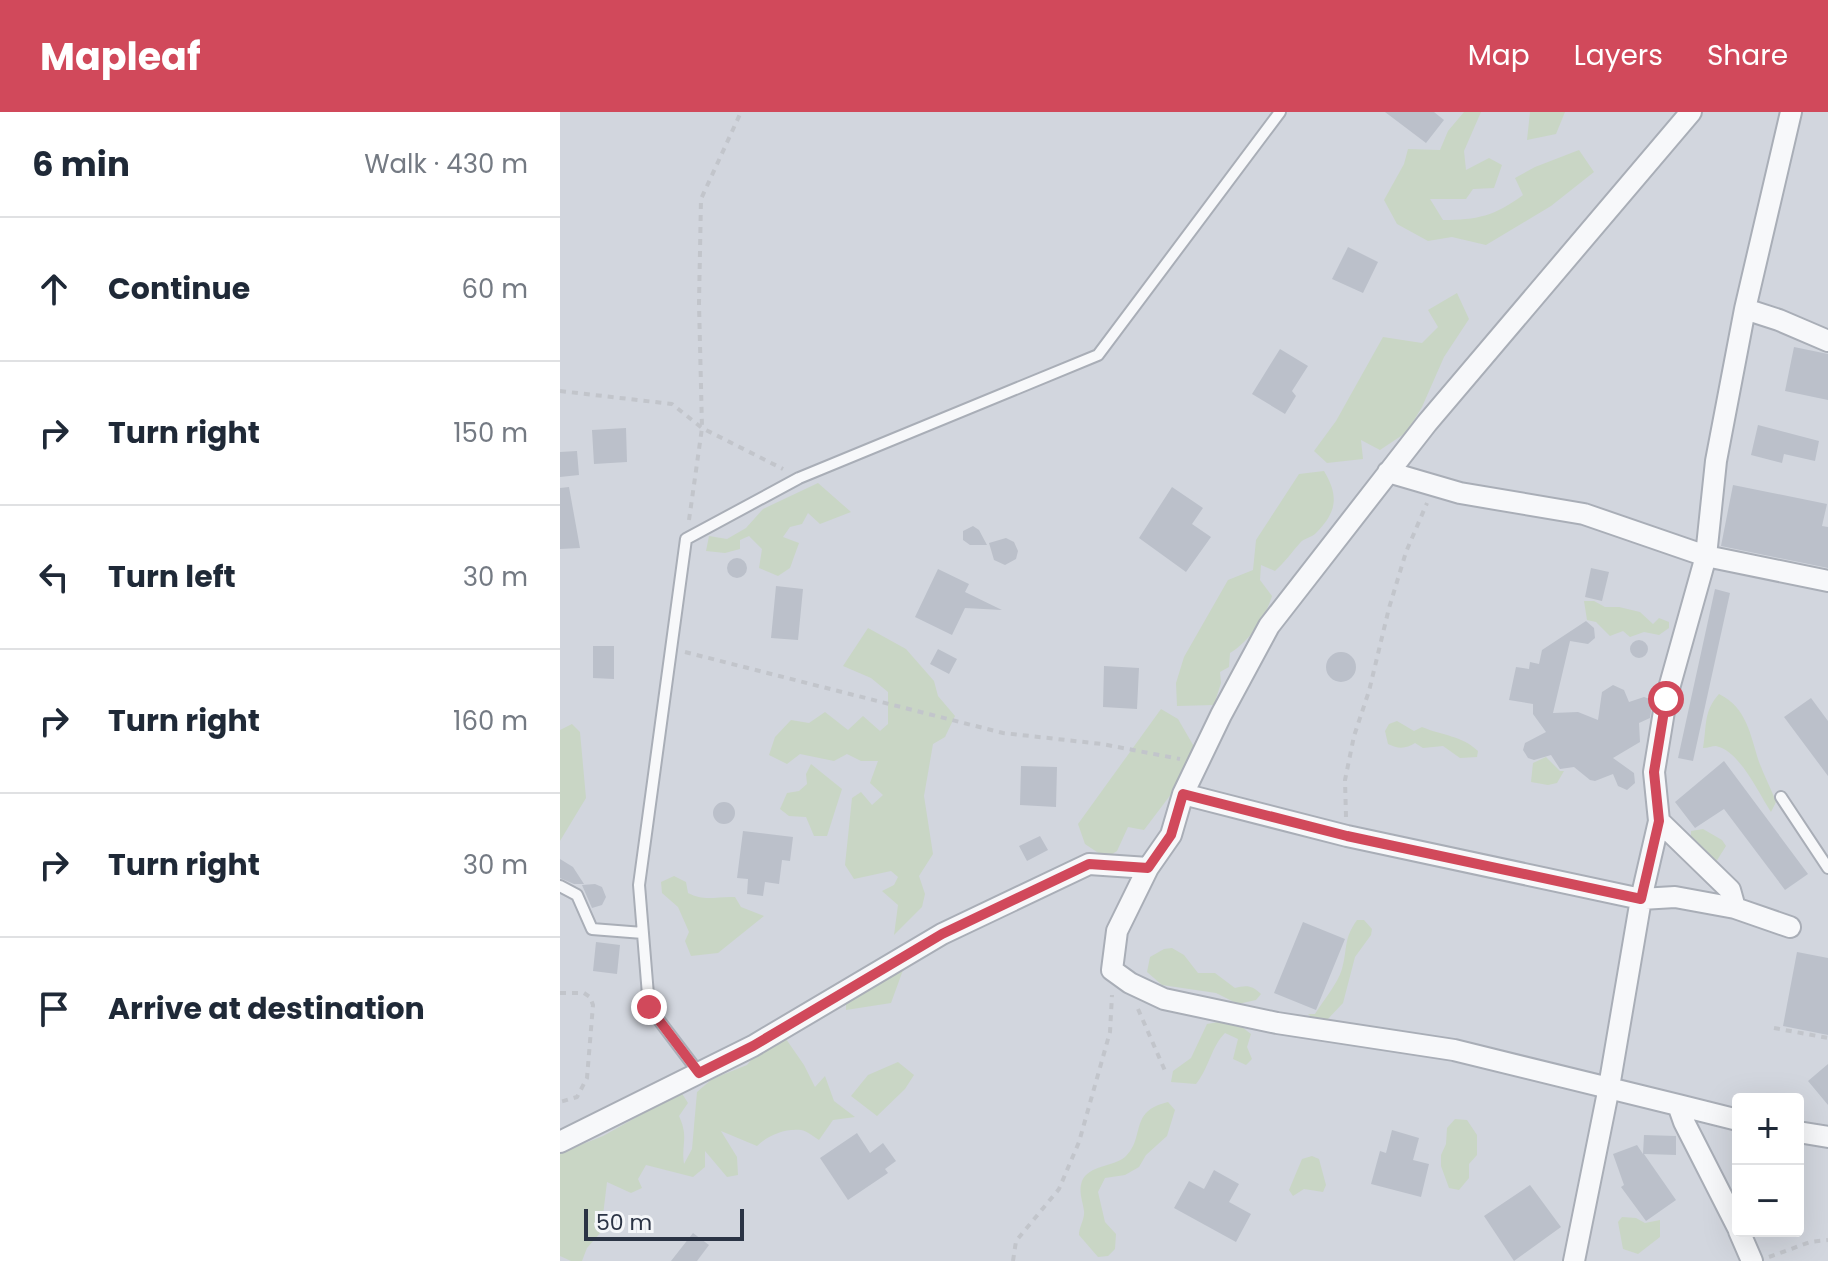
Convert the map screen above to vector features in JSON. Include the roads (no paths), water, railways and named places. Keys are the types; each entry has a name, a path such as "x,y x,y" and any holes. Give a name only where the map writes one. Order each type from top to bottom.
{"street":[{"path":"1691,112 1388,472 1269,626 1183,794 1171,835 1148,868 1117,931 1112,970 1130,983 1164,999 1277,1023 1454,1050 1732,1118"},
{"path":"1574,1261 1609,1087 1641,899 1659,821 1654,772 1663,714 1706,556 1716,461 1745,309 1791,112"},
{"path":"1745,309 1828,341"},
{"path":"1388,472 1460,493 1584,514 1706,556 1828,581"},
{"path":"1183,794 1347,836 1641,899 1675,897 1735,908 1790,927"},
{"path":"1659,821 1730,890 1735,908"},
{"path":"560,1142 753,1046 942,934 1089,864 1148,868"},
{"path":"1678,1105 1732,1215"},
{"path":"1804,1133 1828,1137"},
{"path":"1742,1237 1752,1261"}],"lane":[{"path":"699,1073 649,1007 639,885 686,539 799,478 1098,355 1280,112"},
{"path":"1781,797 1828,868"},
{"path":"560,886 577,895 592,929 643,933"}]}
